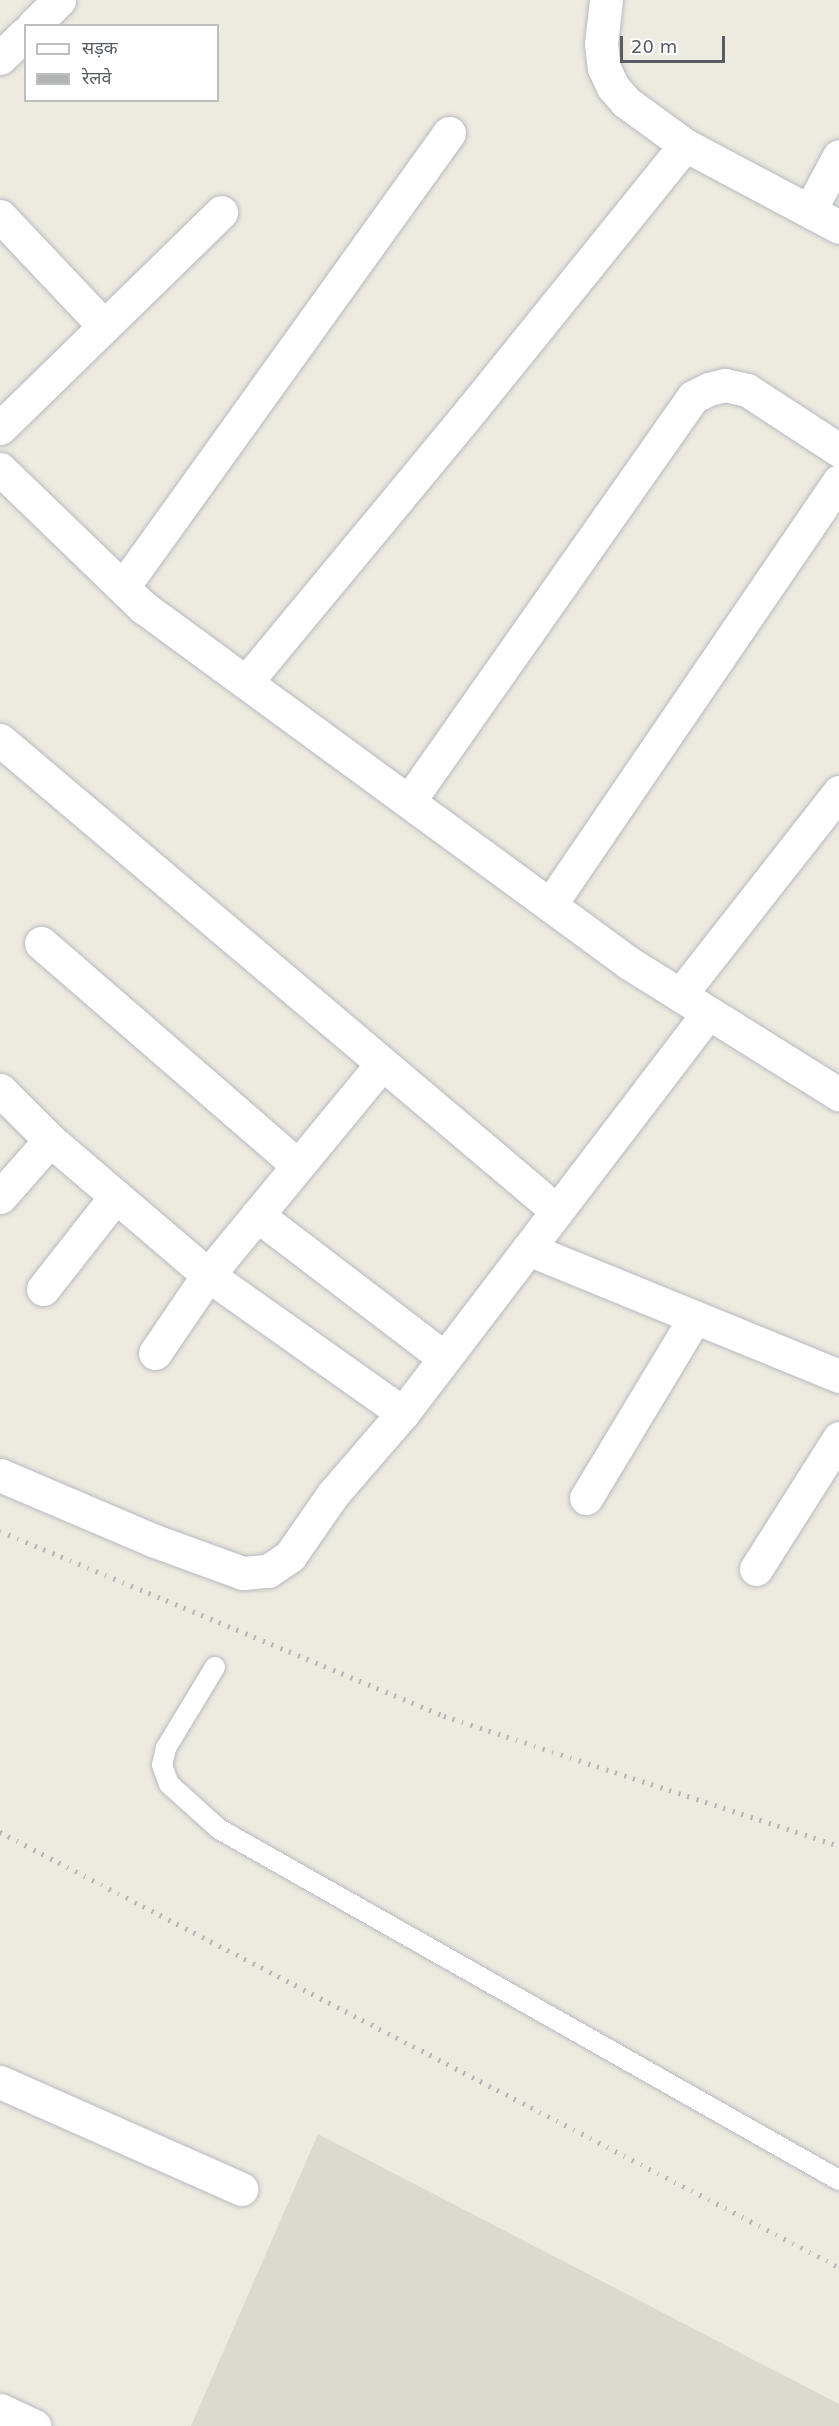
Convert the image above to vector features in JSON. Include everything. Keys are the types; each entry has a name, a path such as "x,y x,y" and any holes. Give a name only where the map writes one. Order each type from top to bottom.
{"street":[{"path":"606,0 602,44 604,68 613,87 626,102 685,145 839,227"},
{"path":"0,58 24,35"},
{"path":"123,587 448,133"},
{"path":"247,681 472,409 685,145"},
{"path":"810,210 839,156"},
{"path":"0,428 221,212"},
{"path":"0,216 104,326"},
{"path":"409,801 693,397 709,389 725,385 747,390 839,450"},
{"path":"0,469 143,607 630,963 839,1094"},
{"path":"550,905 839,481"},
{"path":"0,740 557,1211"},
{"path":"680,995 839,792"},
{"path":"41,943 298,1166"},
{"path":"0,1475 155,1541 243,1573 268,1571 291,1556 333,1494 403,1413 446,1358 708,1013"},
{"path":"155,1353 208,1275 382,1064"},
{"path":"0,1090 50,1140 208,1275 403,1413"},
{"path":"0,1197 50,1140"},
{"path":"43,1289 116,1196"},
{"path":"257,1215 446,1358"},
{"path":"528,1249 839,1376"},
{"path":"586,1498 695,1317"},
{"path":"756,1569 839,1438"},
{"path":"0,2082 241,2189"},
{"path":"0,2410 35,2426"}],"lane":[{"path":"214,1667 166,1748 162,1765 169,1784 219,1829 839,2180"}],"shaded area":[{"path":"318,2134 839,2404 839,2426 191,2426"}],"railway":[{"path":"0,1531 444,1716 839,1846"},
{"path":"0,1832 839,2267"}]}
